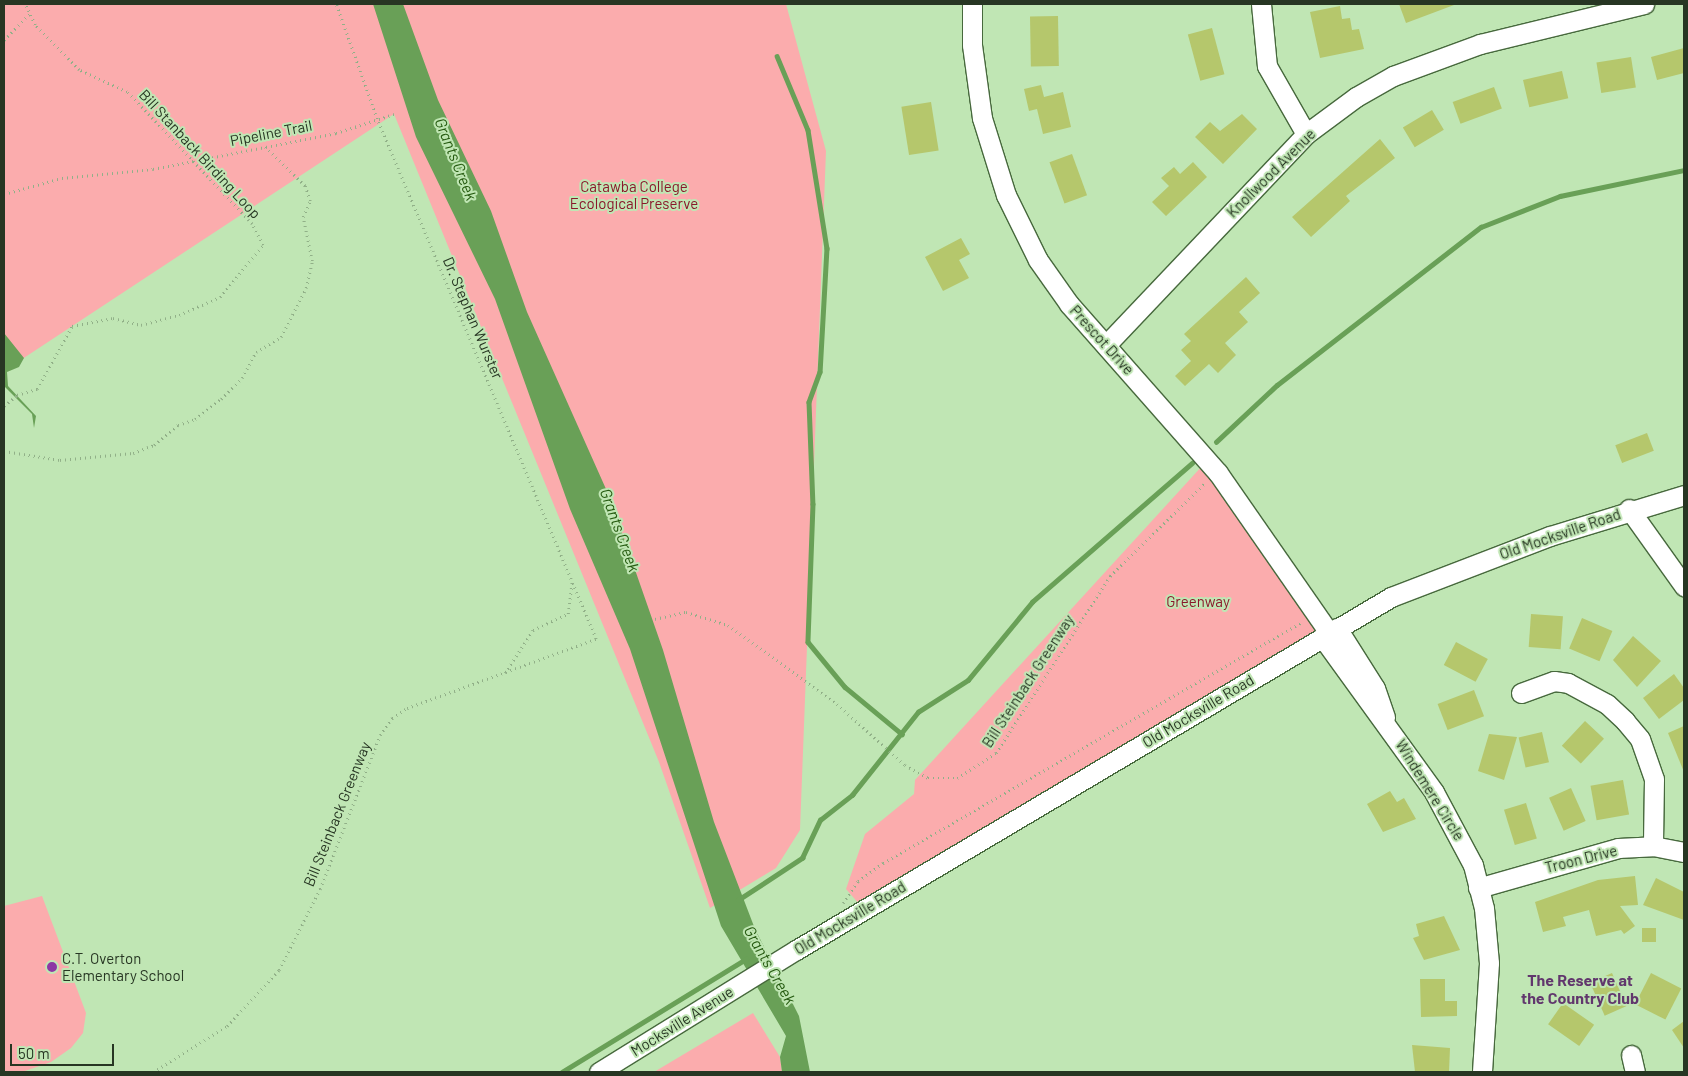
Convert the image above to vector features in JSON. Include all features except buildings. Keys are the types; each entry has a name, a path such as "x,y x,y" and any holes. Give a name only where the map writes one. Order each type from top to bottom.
{"street":[{"name":"Prescot Drive","path":"972,4 981,111 1006,195 1051,280 1218,473 1329,633"},
{"path":"1261,4 1267,66 1306,134"},
{"name":"Knollwood Avenue","path":"1106,345 1306,134 1356,97 1433,59 1644,4"},
{"name":"Old Mocksville Road","path":"738,986 1391,597 1445,574 1629,510 1684,495"},
{"path":"1629,510 1684,586"},
{"name":"Windemere Circle","path":"1329,633 1363,698 1385,718 1451,819 1478,888 1489,963 1482,1072"},
{"path":"1521,693 1546,682 1568,684 1601,700 1625,721 1640,739 1654,779 1652,846"},
{"name":"Troon Drive","path":"1478,888 1592,854 1652,846 1684,852"},
{"name":"Mocksville Avenue","path":"599,1072 738,986"}],"path":[{"name":"Bill Stanback Birding Loop","path":"4,406 17,395 37,389 72,326 113,318 141,325 179,315 220,297 263,245 252,224 127,92 79,70 30,14 25,4"},
{"name":"Dr. Stephan Wurster","path":"336,4 377,119 596,639"},
{"path":"4,40 30,14"},
{"name":"Pipeline Trail","path":"4,194 62,178 106,176 191,161 263,145 336,133 394,114"},
{"path":"4,452 60,460 133,453 154,445 178,424 195,419 221,399 242,378 256,352 281,337 306,288 312,261 303,216 310,201 305,186 263,145"},
{"name":"Bill Steinback Greenway","path":"654,619 686,612 728,626 837,704 882,746 905,764 928,778 944,780 986,764 1012,731 1110,576 1211,479"},
{"path":"504,674 533,630 568,614 572,580"},
{"path":"839,910 858,882 882,862 1316,613"},
{"name":"Bill Steinback Greenway","path":"153,1072 227,1026 279,970 320,889 380,734 392,718 407,708 596,639"}],"green space":[{"name":"Catawba College Ecological Preserve","path":"4,4 786,4 826,151 800,830 776,868 710,908 659,762 394,114 4,371"},
{"name":"Greenway","path":"1203,465 1323,631 860,905 846,889 865,834 914,794 915,780"},
{"path":"42,896 86,1013 83,1033 71,1048 51,1062 22,1072 4,1072 4,906"},
{"path":"753,1013 780,1057 782,1072 654,1072"}],"water":[{"name":"Grants Creek","path":"373,4 403,4 438,100 491,211 527,312 610,498 663,650 714,822 755,929 799,1016 810,1072 782,1072 780,1057 786,1036 721,926 630,649 570,509 495,299 416,137"},
{"path":"4,333 24,358 19,367 7,372 8,386 36,416 34,428 32,414 4,386"}],"waterway":[{"path":"777,56 808,130 827,248 820,372 809,402 813,504 808,642 845,687 902,734"},
{"path":"1216,442 1277,385 1481,227 1560,196 1684,170"},
{"path":"738,900 802,858 820,820 852,795 918,712 968,680 1032,602 1192,463"},
{"path":"562,1072 746,959"}],"place":[{"name":"C.T. Overton Elementary School","path":"52,967"}],"district":[{"name":"The Reserve at the Country Club","path":"1580,989"}]}
